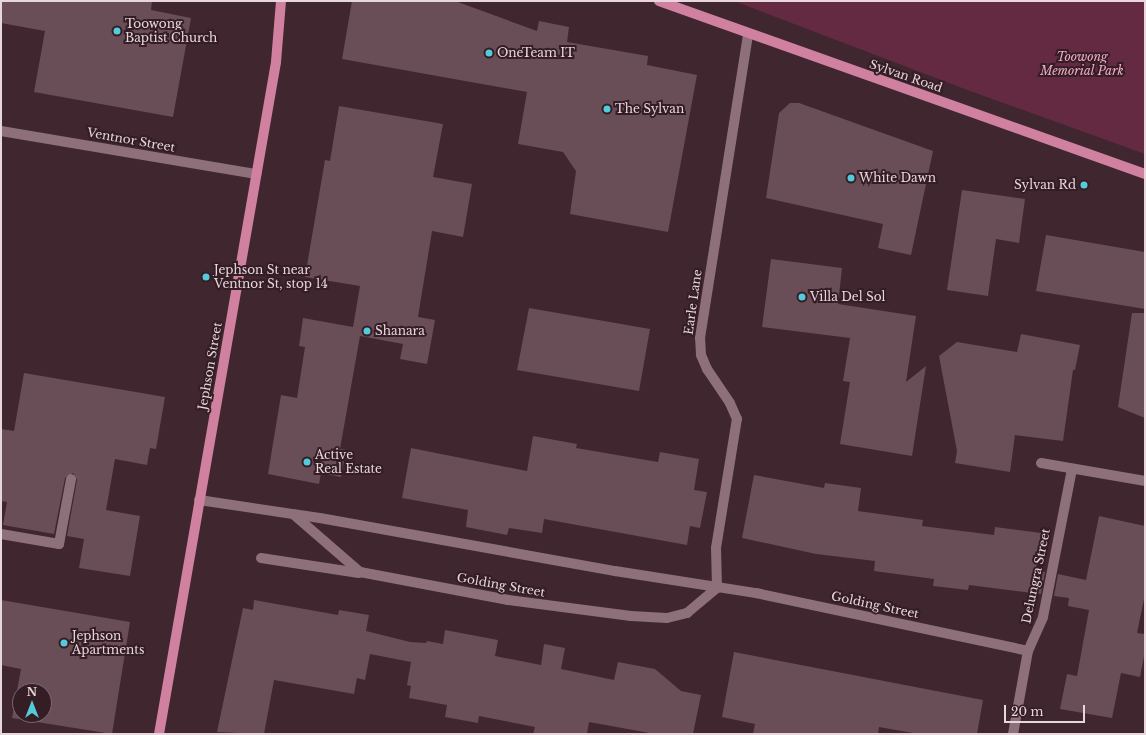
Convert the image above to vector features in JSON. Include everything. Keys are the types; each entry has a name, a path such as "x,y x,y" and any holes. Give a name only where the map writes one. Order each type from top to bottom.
{"main road":[{"name":"Jephson Street","path":"159,734 276,62 281,1"},
{"name":"Sylvan Road","path":"659,1 748,34 1145,174"}],"street":[{"name":"Earle Lane","path":"717,588 716,548 737,419 730,403 707,369 702,355 700,338 748,34"},
{"name":"Ventnor Street","path":"1,131 256,174"},
{"path":"1041,463 1145,481"},
{"name":"Delungra Street","path":"1013,734 1028,651 1043,617 1072,469"},
{"path":"1,534 59,544 71,479"},
{"name":"Golding Street","path":"199,500 293,514 717,588 756,593 1028,651"},
{"name":"Golding Street","path":"293,514 356,570 365,574 508,600 644,618 682,615 717,588"},
{"path":"261,558 365,574"}],"green space":[{"name":"Toowong Memorial Park","path":"734,1 1145,1 1145,154 970,91"}],"building":[{"path":"1,1 152,1 151,10 191,18 173,117 34,92 45,31 1,23"},
{"name":"The Sylvan","path":"352,1 455,1 537,31 539,21 569,27 567,42 648,56 647,65 697,75 668,232 570,214 576,171 563,152 518,144 527,92 342,59"},
{"name":"White Dawn","path":"790,103 799,103 933,151 911,255 878,248 883,224 766,198 779,113"},
{"path":"339,106 443,124 433,177 472,184 463,237 432,231 418,317 435,320 427,364 400,359 403,344 360,336 340,449 346,450 341,477 321,473 319,484 268,474 281,395 297,398 305,347 299,346 303,318 353,327 360,286 305,277 325,160 330,161"},
{"path":"962,190 1025,199 1019,243 996,239 988,296 947,290"},
{"path":"1046,235 1145,252 1145,309 1036,291"},
{"path":"771,259 842,268 838,304 916,316 906,382 926,366 912,456 840,444 850,382 843,381 850,338 762,327"},
{"path":"529,308 650,329 639,391 517,370"},
{"path":"1132,313 1145,313 1145,418 1118,407"},
{"path":"1021,334 1080,345 1075,370 1073,370 1063,441 1015,435 1010,472 955,463 957,451 939,356 957,342 1017,352"},
{"path":"24,373 165,397 156,449 150,448 147,465 115,459 106,510 140,516 130,576 79,568 84,539 67,536 77,480 73,473 65,478 54,534 3,525 7,502 1,501 1,429 14,431"},
{"path":"533,436 577,444 576,448 658,462 660,452 699,459 694,490 707,492 700,528 690,526 687,545 544,519 542,533 509,528 507,535 466,527 468,510 402,498 411,448 527,471"},
{"path":"754,475 824,488 825,483 861,488 858,511 923,520 922,526 994,535 995,527 1041,533 1036,570 1045,572 1041,594 969,585 968,590 933,586 934,579 874,571 875,561 816,554 742,538"},
{"path":"1099,516 1145,526 1145,594 1137,633 1145,634 1145,651 1140,677 1121,673 1112,718 1060,709 1067,674 1077,676 1089,610 1068,606 1069,598 1054,596 1058,574 1086,580"},
{"name":"Jephson Apartments","path":"1,600 130,622 112,734 43,723 52,723 52,683 18,683 21,669 1,665"},
{"path":"254,600 338,615 339,610 369,615 366,631 410,642 426,643 427,641 443,644 445,630 498,640 495,656 541,665 544,644 565,648 561,669 614,680 618,662 655,669 681,691 701,695 693,734 655,734 589,722 587,734 533,734 535,727 479,716 478,723 445,717 447,705 409,698 411,686 407,685 411,662 370,654 365,680 357,678 354,694 274,680 264,734 217,732 243,608 253,610"},
{"path":"734,652 983,700 977,734 919,734 879,727 878,734 753,734 755,724 722,717"}],"place":[{"name":"Toowong Baptist Church","path":"117,31"},
{"name":"OneTeam IT","path":"489,53"},
{"name":"The Sylvan","path":"607,109"},
{"name":"White Dawn","path":"851,178"},
{"name":"Sylvan Rd","path":"1084,185"},
{"name":"Jephson St near Ventnor St, stop 14","path":"206,277"},
{"name":"Villa Del Sol","path":"802,297"},
{"name":"Shanara","path":"367,331"},
{"name":"Active Real Estate","path":"307,462"},
{"name":"Jephson Apartments","path":"64,643"}]}
